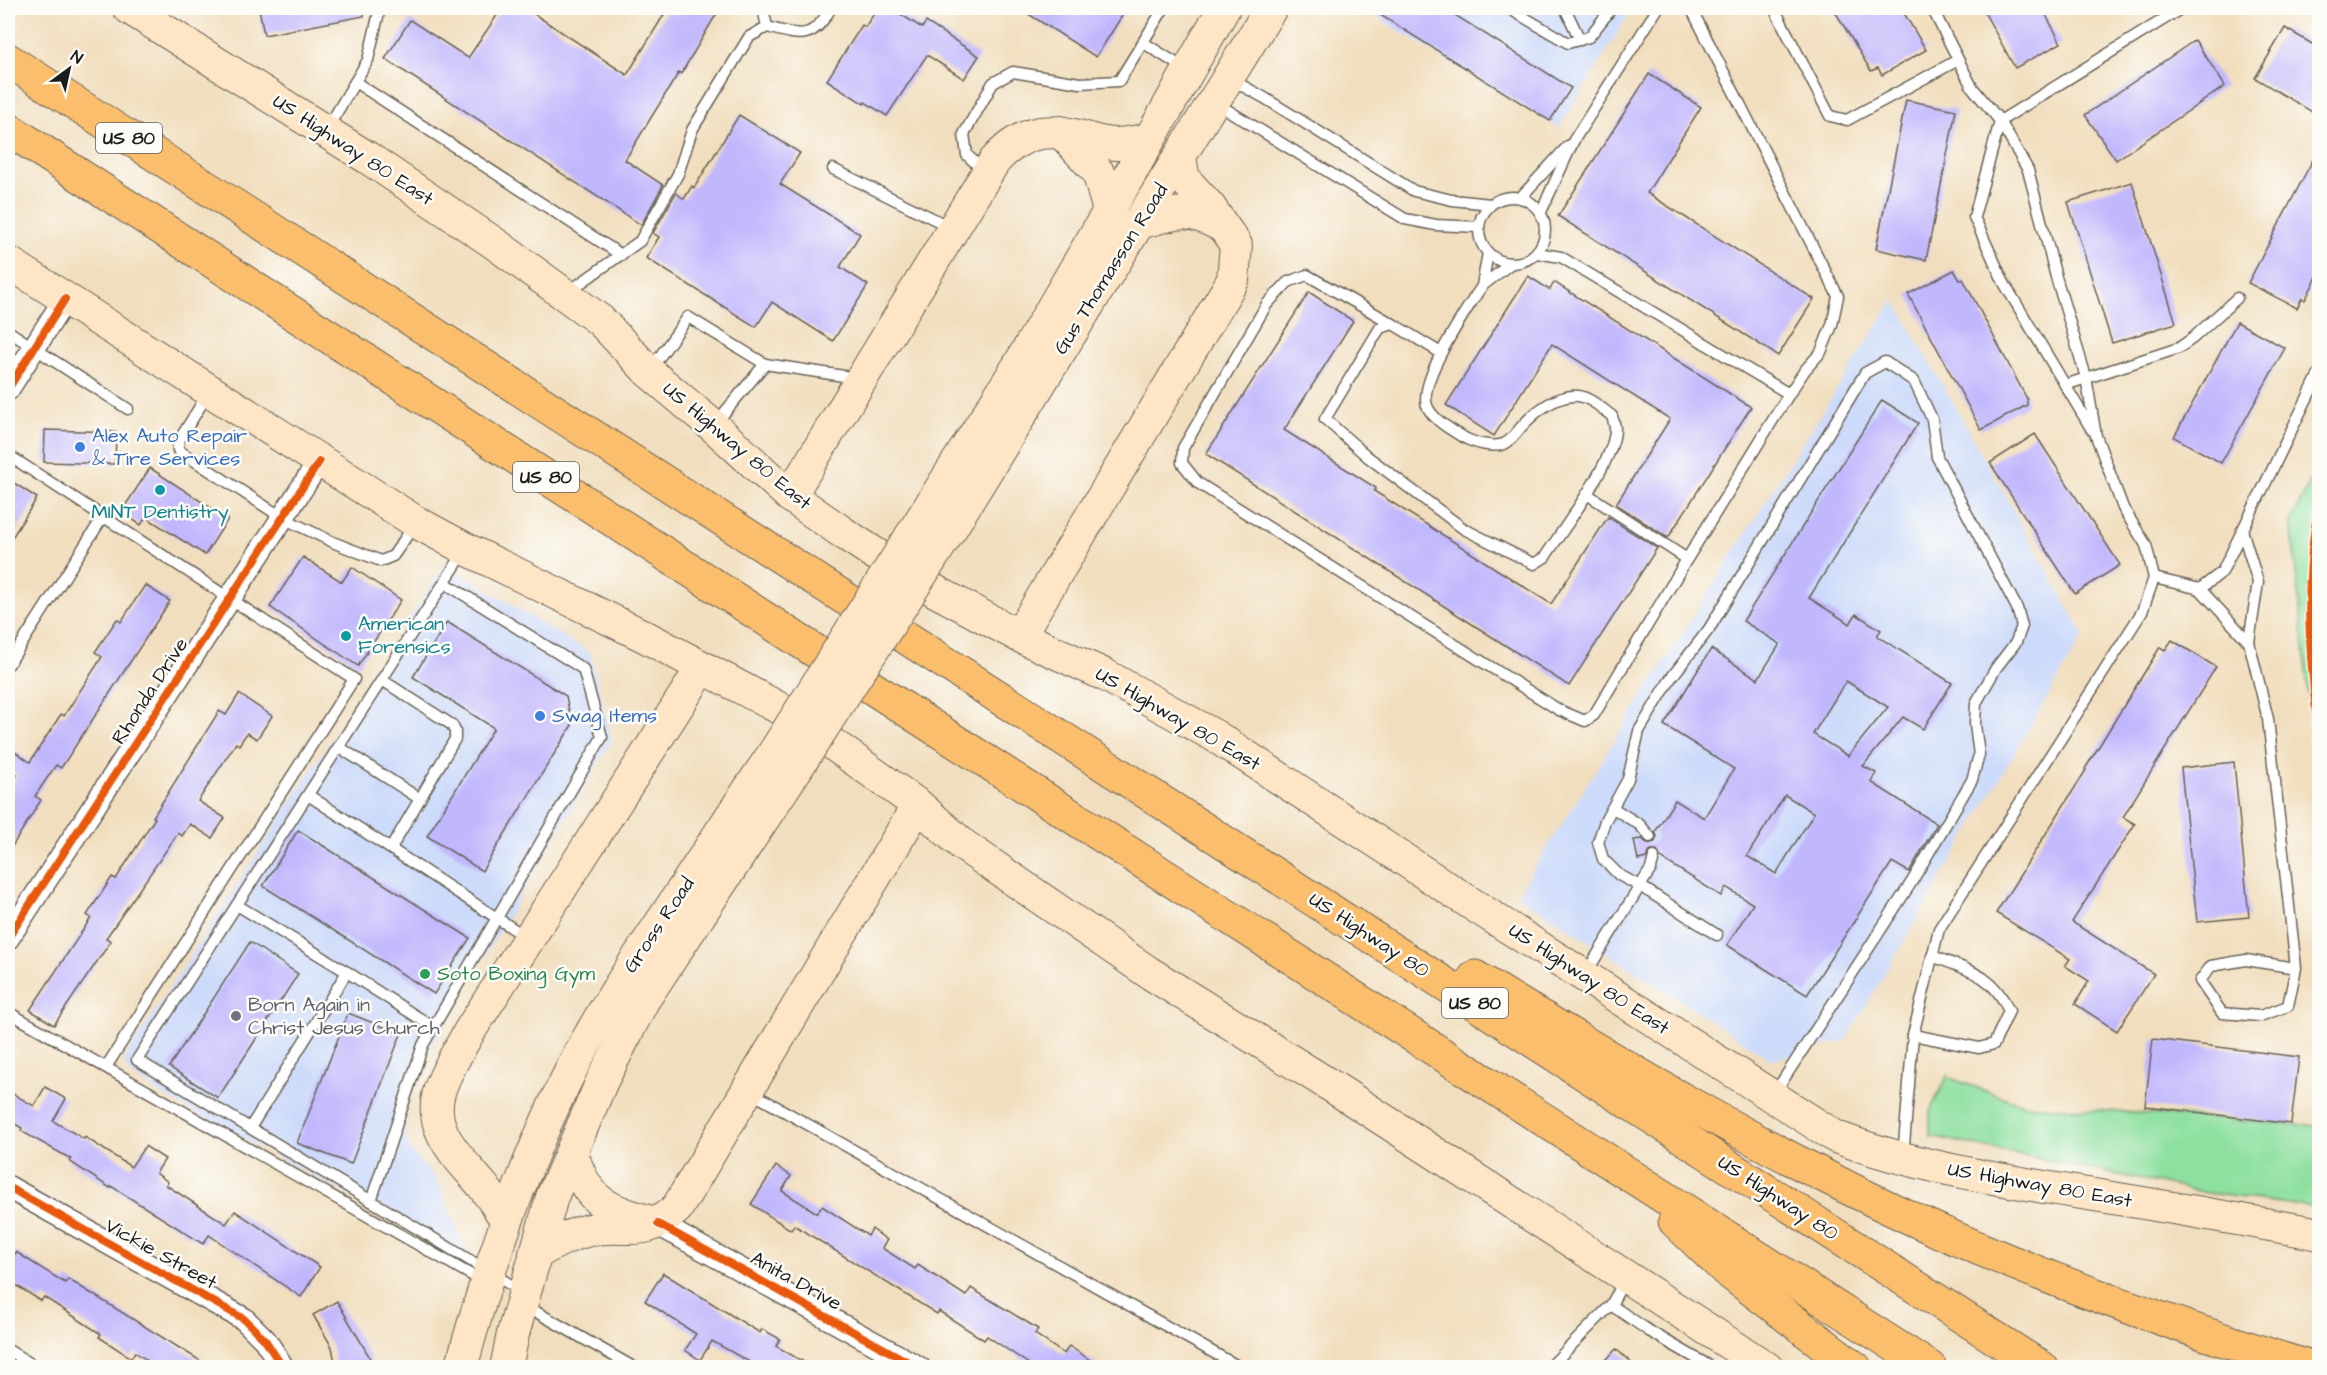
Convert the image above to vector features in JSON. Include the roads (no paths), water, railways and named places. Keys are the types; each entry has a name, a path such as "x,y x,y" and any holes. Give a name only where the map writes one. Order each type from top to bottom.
{"highway":[{"name":"US Highway 80","path":"8,60 2042,1368"},
{"name":"US 80","path":"8,129 877,692 1930,1368"},
{"path":"1329,909 1459,968 1592,1048 1718,1119 1851,1189 1932,1228 2117,1304 2311,1368"},
{"path":"1624,1170 1725,1269 1855,1368"}],"main road":[{"name":"US Highway 80 East","path":"129,8 325,132 494,243 601,321 649,372 790,496 915,580 1019,636 1105,675 1198,726 1836,1137 1903,1160 1971,1174 2319,1234"},
{"name":"Gus Thomasson Road","path":"937,523 1020,363 1224,8"},
{"name":"Gus Thomasson Road","path":"937,523 1140,223 1271,8"},
{"path":"1188,70 1220,90"},
{"path":"1061,132 1098,172 1109,211"},
{"path":"790,496 987,173 1005,150 1018,140 1037,134 1061,132 1098,142 1116,144 1148,140"},
{"path":"1019,636 1233,280 1236,244 1209,206 1184,179 1180,158"},
{"path":"1140,223 1186,212 1202,215 1226,228"},
{"path":"8,262 416,522 646,637 792,715 918,805 963,845 1148,972 1336,1089 1626,1276 1752,1361"},
{"name":"Gross Road","path":"506,1368 552,1197 602,1081 643,1001 783,764 937,523"},
{"path":"506,1219 440,1133 436,1115 439,1091 469,1032 702,668"},
{"name":"Gross Road","path":"460,1368 506,1219 571,1070 625,976 783,764"},
{"path":"535,1254 569,1236 592,1229 642,1229 658,1224 677,1208 918,805"},
{"path":"461,1160 486,1171 507,1170 534,1152"},
{"path":"572,1153 580,1179 593,1196 612,1210 658,1224"}],"street":[{"path":"8,389 65,299"},
{"name":"Rhonda Drive","path":"8,938 319,462"},
{"name":"Vickie Street","path":"8,1187 244,1319 265,1340 283,1368"},
{"name":"Anita Drive","path":"658,1224 919,1368"}],"lane":[{"path":"325,132 368,60 380,8"},
{"path":"763,8 767,27"},
{"path":"564,294 640,241 678,174 692,130 749,37 767,27 799,36 821,26 831,8"},
{"path":"987,173 966,155 964,134 993,83 1013,72 1080,83 1119,81 1164,8"},
{"path":"1508,8 1568,44 1589,37 1612,8"},
{"path":"1565,8 1580,40"},
{"path":"1541,212 1574,140 1658,8"},
{"path":"1441,353 1307,274 1288,282 1268,304 1183,448 1182,463 1198,483 1559,710 1585,721 1594,715 1789,393 1821,352 1832,326 1838,296 1691,8"},
{"path":"1774,8 1830,116 1847,120 1958,60"},
{"path":"1903,1160 1913,1035 1939,929 2142,612 2154,578 2146,545 2122,508 2096,436 2086,377 2056,277 2028,170 2000,121 1972,87 1932,8"},
{"path":"2096,436 2004,283 1974,217 2000,121 2182,8"},
{"path":"1144,43 1188,70"},
{"path":"355,82 621,255"},
{"path":"1220,90 1273,104 1414,191 1452,200 1491,204"},
{"path":"1220,90 1406,219 1436,225 1479,227"},
{"path":"1520,198 1574,140"},
{"path":"833,169 953,229"},
{"path":"1393,324 1380,328 1325,419 1368,457 1464,529 1534,564 1545,557 1587,494 1608,457 1615,429 1612,416 1591,400 1575,396 1555,400 1526,422 1506,443 1491,446 1467,440 1443,425 1427,407 1425,390 1441,353 1482,286 1510,264 1529,259 1537,253 1545,237 1546,229 1541,212 1528,201 1520,198 1500,199 1491,204 1485,210 1479,227 1480,241 1488,253 1510,264"},
{"path":"1545,237 1561,257 1789,393"},
{"path":"1482,286 1488,253"},
{"path":"1537,253 1561,257"},
{"path":"2065,385 2179,348 2236,298"},
{"path":"649,372 688,317 765,364 862,379"},
{"path":"8,331 128,409"},
{"path":"1717,935 1619,875 1603,859 1598,842 1605,821 1628,780 1639,731 1671,678 1709,629 1865,373 1885,362 1914,381 1932,418 1937,457 2017,608 2022,626 2016,642 1996,668 1976,703 1975,725 1979,755 1972,780 1911,883 1772,1097"},
{"path":"713,426 765,364"},
{"path":"2200,589 2222,572 2319,372"},
{"path":"209,392 178,442 178,450 283,518 335,543 381,561 393,556 416,522"},
{"path":"8,455 354,680 106,1067"},
{"path":"1587,494 1687,559"},
{"path":"8,665 103,517"},
{"path":"2242,530 2258,582 2249,642 2268,719 2296,968 2288,1006 2260,1016 2222,1013 2200,981 2211,966 2246,960 2296,968"},
{"path":"466,549 137,1060 371,1202 487,1278"},
{"path":"2154,578 2200,589 2249,642"},
{"path":"371,1202 423,1045 602,737 583,669 445,583"},
{"path":"382,680 452,725 455,731 455,739 391,848"},
{"path":"339,747 420,799"},
{"path":"308,795 528,939"},
{"path":"1613,807 1640,825 1650,837"},
{"path":"1584,976 1651,869 1654,857"},
{"path":"237,905 433,1027"},
{"path":"1913,1035 1980,1048 1994,1044 2009,1011 2002,994 1983,976 1932,956"},
{"path":"250,1128 347,972"},
{"path":"8,1012 523,1298 635,1368"},
{"path":"748,1090 1241,1368"},
{"path":"1549,1368 1611,1305 1626,1276"},
{"path":"1611,1305 1648,1331 1713,1368"},
{"path":"8,1350 38,1368"}],"place":[{"name":"Alex Auto Repair & Tire Services","path":"80,447"},
{"name":"MINT Dentistry","path":"160,490"},
{"name":"American Forensics","path":"346,636"},
{"name":"Swag Items","path":"540,716"},
{"name":"Soto Boxing Gym","path":"425,974"},
{"name":"Born Again in Christ Jesus Church","path":"236,1016"}]}
